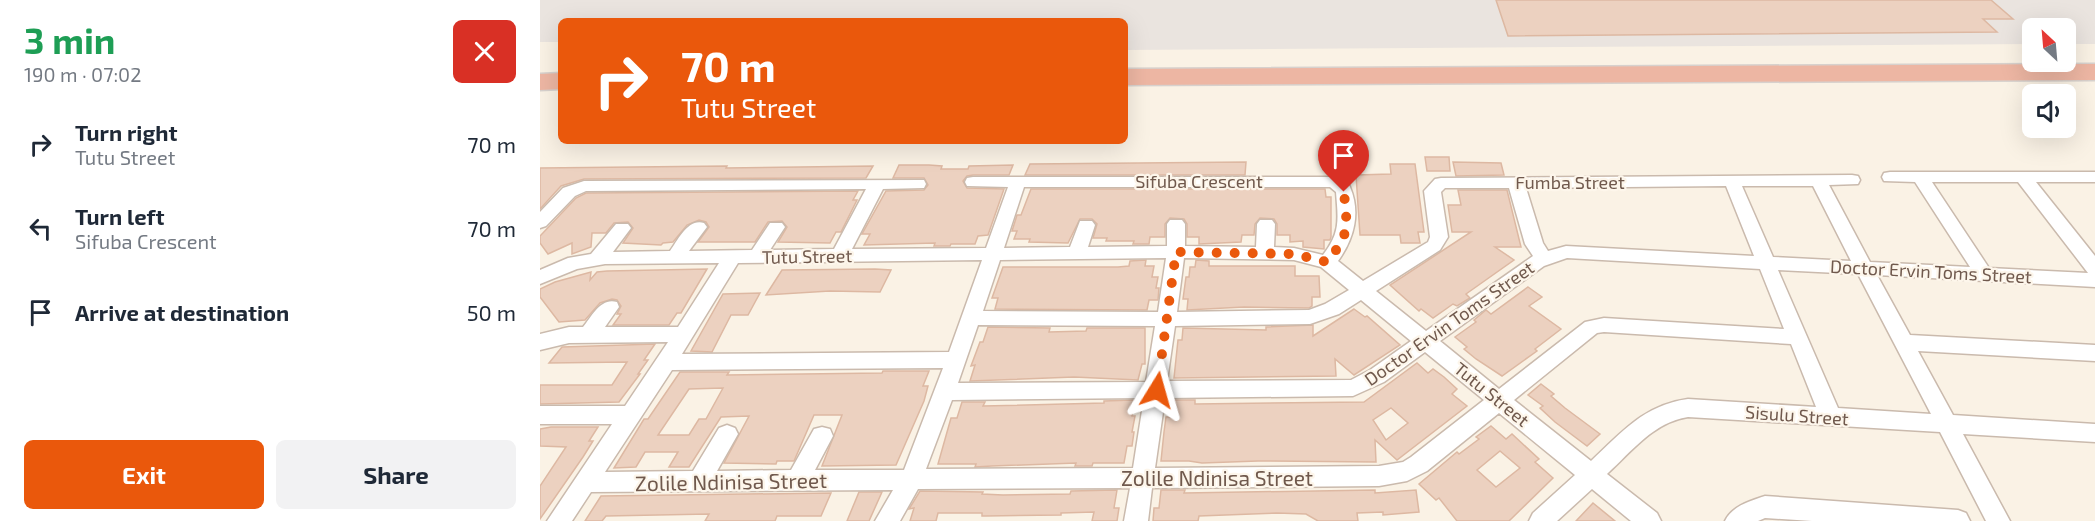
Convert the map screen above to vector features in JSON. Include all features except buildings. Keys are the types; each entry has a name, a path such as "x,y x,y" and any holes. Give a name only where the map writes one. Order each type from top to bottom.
{"highway":[{"path":"1128,77 2095,72"},
{"path":"540,81 558,81"},
{"path":"1128,96 2095,90"},
{"path":"540,100 558,100"}],"street":[{"path":"1890,177 2095,177"},
{"path":"1920,177 1983,274"},
{"path":"2023,177 2095,269"},
{"path":"1818,180 1998,521"},
{"name":"Fumba Street","path":"1364,291 1437,243 1439,237 1432,193 1435,186 1445,183 1852,180"},
{"path":"1732,181 1831,417"},
{"name":"Sifuba Crescent","path":"973,182 1333,182 1342,187 1344,192 1347,228 1344,242 1327,262"},
{"path":"887,521 911,480 945,392 1018,182"},
{"path":"1516,182 1534,244 1543,258"},
{"path":"840,255 877,184"},
{"path":"540,222 570,192 584,186 918,184"},
{"path":"1136,521 1167,319 1176,252 1176,224"},
{"path":"1265,253 1266,224"},
{"path":"1077,254 1086,225"},
{"path":"674,258 698,227"},
{"path":"757,257 776,227"},
{"path":"597,259 622,228"},
{"name":"Doctor Ervin Toms Street","path":"945,392 1353,388 1371,380 1543,258 1557,253 1576,251 2095,280"},
{"name":"Tutu Street","path":"540,277 566,266 597,259 1176,252 1294,254 1327,262 1649,521"},
{"path":"559,521 666,362 731,258"},
{"path":"971,318 1310,317 1324,313 1364,291"},
{"path":"589,334 610,307"},
{"name":"Zolile Ndinisa Street","path":"585,482 1379,476 1397,474 1419,464 1586,330 1598,326 1797,337"},
{"path":"540,342 557,337 589,334 684,334"},
{"path":"1903,342 2095,353"},
{"path":"666,362 956,360"},
{"name":"Sisulu Street","path":"1542,521 1647,423 1665,412 1676,409 2095,433"},
{"path":"540,415 630,414"},
{"path":"700,480 727,434"},
{"path":"798,480 822,436"},
{"path":"1737,521 1765,507 1958,521"}],"shaded area":[{"path":"540,0 2095,0 2095,44 2076,44 2076,18 2022,18 2022,44 1128,50 1128,18 558,18 558,42 540,42"}],"route":[{"path":"1157,390 1176,252 1294,254 1327,262 1344,242 1346,235 1344,192"}]}
